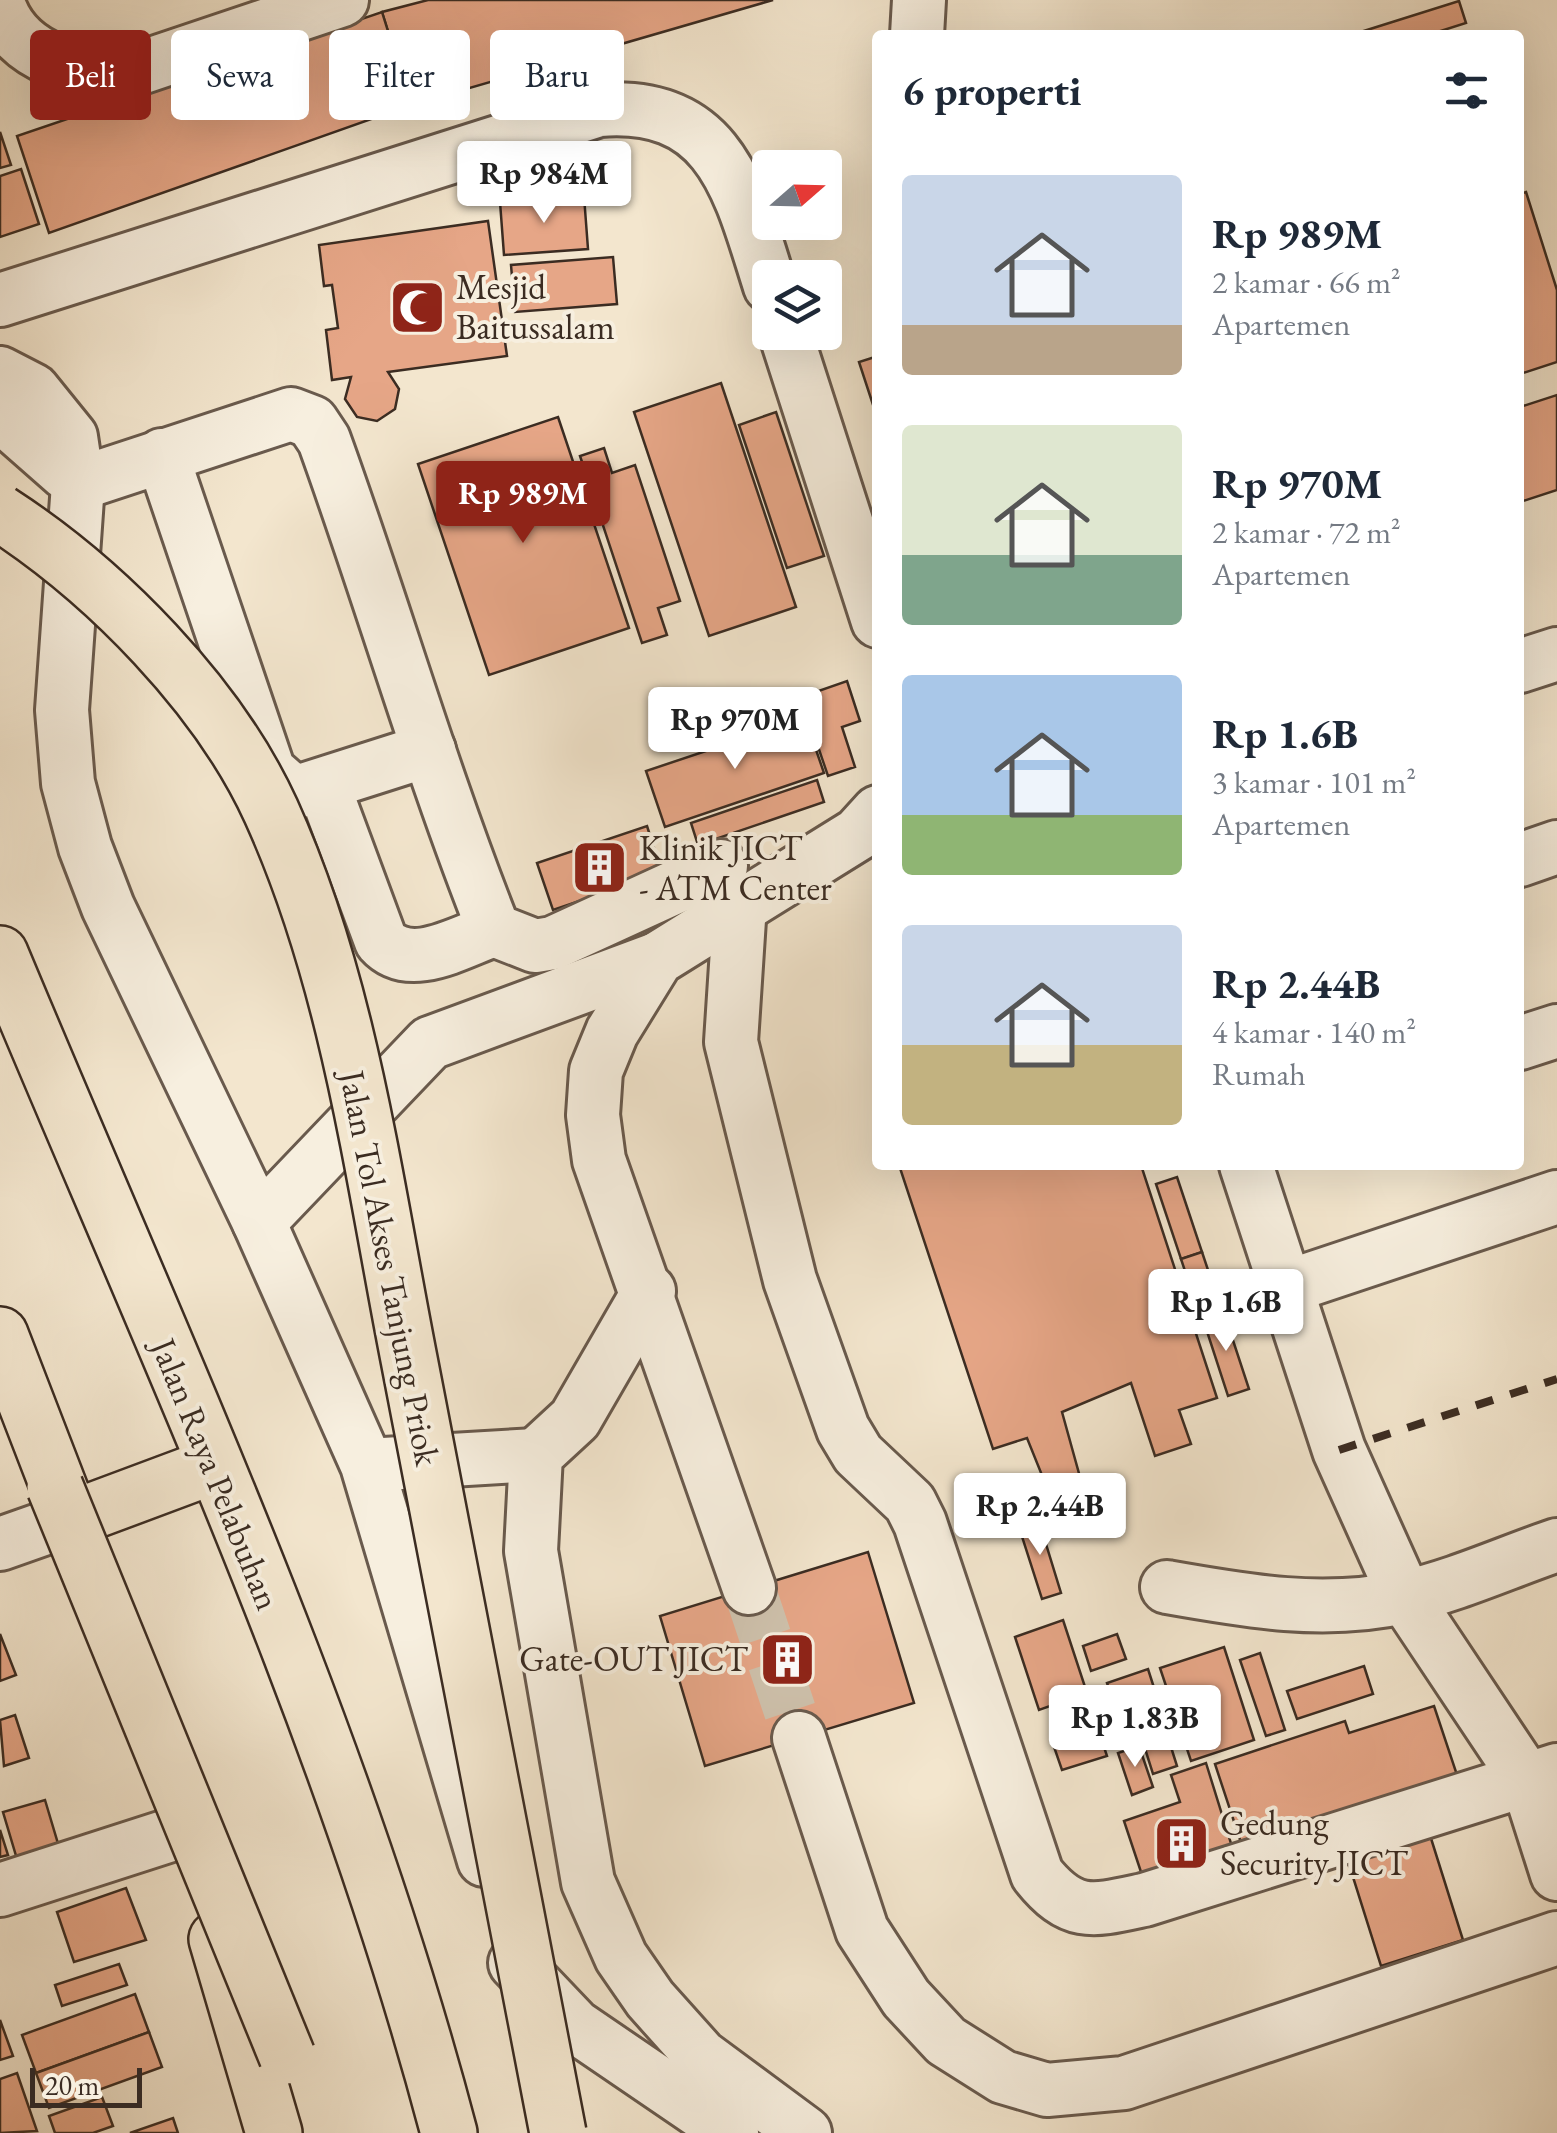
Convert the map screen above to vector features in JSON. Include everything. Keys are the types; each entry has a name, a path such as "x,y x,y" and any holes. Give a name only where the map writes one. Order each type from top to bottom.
{"highway":[{"name":"Jalan Tol Akses Tanjung Priok","path":"0,513 56,549 151,637 214,720 269,808 327,958 367,1143 558,2133"},
{"name":"Jalan Raya Pelabuhan","path":"0,954 213,1466 356,1825 462,2131"},
{"path":"0,1335 72,1520 182,1830 274,2133"},
{"path":"0,1363 174,1770 287,2056 311,2133"},
{"path":"72,1520 213,1466"}],"street":[{"path":"0,8 6,23 44,58 94,73 128,72 342,0"},
{"path":"917,30 919,0"},
{"path":"732,2133 575,2026 514,1962 368,1465 260,1222 108,907 68,783 62,710 78,484 71,437 33,390 3,387 19,294 599,110 637,107 671,119 714,147 741,196 762,260"},
{"path":"791,350 872,602"},
{"path":"78,484 291,414 312,422 324,440 370,564 429,750 494,930"},
{"path":"162,455 269,771 294,793 324,787 429,750"},
{"path":"1524,665 1557,654"},
{"path":"324,787 381,942 394,956 410,958 494,930 535,946 553,943 731,885 858,834 872,819"},
{"path":"1524,859 1557,847"},
{"path":"731,885 657,959 612,1032 596,1071 593,1116 600,1160 649,1291 748,1588"},
{"path":"731,885 731,1042 790,1280 842,1429 858,1454 910,1503 920,1523 1037,1874 1057,1899 1079,1908 1144,1900 1542,1775"},
{"path":"260,1222 430,1044 657,959"},
{"path":"1524,1042 1557,1031"},
{"path":"1248,1170 1339,1450 1405,1597 1542,1775 1557,1874"},
{"path":"1287,1287 1557,1197"},
{"path":"368,1465 536,1455 575,1419 649,1291"},
{"path":"536,1455 531,1551 588,1882 621,1957 650,1998 701,2056 805,2133"},
{"path":"0,1544 72,1520"},
{"path":"1167,1587 1260,1603 1330,1606 1405,1597 1557,1545"},
{"path":"799,1738 862,1930 906,1998 946,2041 1003,2077 1047,2090 1124,2082 1557,1938"},
{"path":"0,1890 182,1830"}],"building":[{"path":"428,0 773,0 624,43 624,30 490,30 490,82 470,88 470,30 388,30 382,12"},
{"path":"1459,1 1466,23 1444,30 1367,30"},
{"path":"382,12 388,30 329,30"},
{"path":"329,30 329,120 369,120 49,233 17,136 64,120 151,120 151,90 171,84 171,120 309,120 309,37"},
{"path":"0,132 11,165 0,168"},
{"path":"21,169 39,224 0,237 0,176"},
{"path":"1524,193 1557,290 1557,362 1524,373"},
{"path":"584,196 588,249 504,255 500,202"},
{"name":"Mesjid Baitussalam","path":"488,221 507,356 388,372 399,389 395,409 377,421 357,417 345,399 351,377 332,380 326,330 338,328 332,285 324,286 319,245"},
{"path":"613,257 617,304 515,312 511,265"},
{"path":"872,358 872,402 859,362"},
{"path":"721,383 796,607 709,636 634,412"},
{"path":"1557,395 1557,490 1524,501 1524,406"},
{"path":"776,412 824,556 787,568 739,425"},
{"path":"558,417 629,628 489,675 418,464"},
{"path":"604,448 612,473 635,465 680,601 658,608 667,635 642,643 580,456"},
{"path":"847,681 860,721 842,727 855,767 828,776 807,714 786,721 781,704"},
{"path":"805,718 824,773 665,827 646,771"},
{"path":"817,780 824,802 698,845 691,823"},
{"name":"Klinik JICT - ATM Center","path":"647,826 662,873 553,910 537,863"},
{"path":"901,1170 1143,1170 1217,1398 1179,1410 1191,1444 1155,1456 1131,1383 1062,1412 1088,1506 1058,1515 1027,1438 993,1449"},
{"path":"1177,1177 1202,1252 1181,1259 1156,1184"},
{"path":"1202,1252 1217,1297 1196,1304 1181,1259"},
{"path":"1224,1313 1249,1389 1228,1396 1203,1319"},
{"path":"1038,1518 1061,1593 1042,1599 1018,1524"},
{"name":"Gate-OUT JICT","path":"868,1552 914,1703 705,1766 660,1616"},
{"path":"1063,1620 1087,1693 1039,1710 1015,1637"},
{"path":"0,1634 16,1675 0,1681"},
{"path":"1117,1634 1126,1659 1091,1671 1083,1646"},
{"path":"1224,1647 1254,1740 1191,1761 1160,1668"},
{"path":"1260,1653 1285,1730 1266,1736 1240,1660"},
{"path":"1364,1666 1373,1694 1297,1719 1287,1691"},
{"path":"1148,1669 1164,1719 1123,1732 1107,1683"},
{"path":"1434,1706 1462,1790 1247,1861 1215,1764 1345,1721 1349,1733"},
{"path":"15,1715 29,1758 4,1766 0,1720"},
{"path":"1097,1726 1107,1756 1062,1770 1052,1741"},
{"path":"1165,1728 1177,1766 1153,1774 1141,1736"},
{"path":"1139,1746 1153,1787 1132,1795 1118,1753"},
{"name":"Gedung Security JICT","path":"1206,1763 1238,1866 1145,1884 1124,1821 1180,1802 1171,1775"},
{"path":"45,1800 59,1847 17,1859 3,1812"},
{"path":"0,1830 8,1855 0,1857"},
{"path":"1429,1832 1463,1940 1381,1966 1347,1858"},
{"path":"126,1888 146,1940 74,1962 57,1912"},
{"path":"119,1964 127,1985 62,2006 55,1985"},
{"path":"135,1994 149,2032 36,2073 22,2035"},
{"path":"0,2020 13,2056 0,2060"},
{"path":"149,2032 162,2067 49,2108 36,2073"},
{"path":"17,2073 37,2131 0,2133 0,2079"},
{"path":"102,2097 113,2126 93,2133 55,2133 49,2116"},
{"path":"173,2118 178,2133 130,2133"}],"tunnel":[{"path":"749,1588 799,1738"}],"railway":[{"path":"1339,1450 1557,1379"}],"place":[{"name":"Mesjid Baitussalam","path":"417,307"},
{"name":"Klinik JICT - ATM Center","path":"600,868"},
{"name":"Gate-OUT JICT","path":"787,1659"},
{"name":"Gedung Security JICT","path":"1181,1843"}]}
